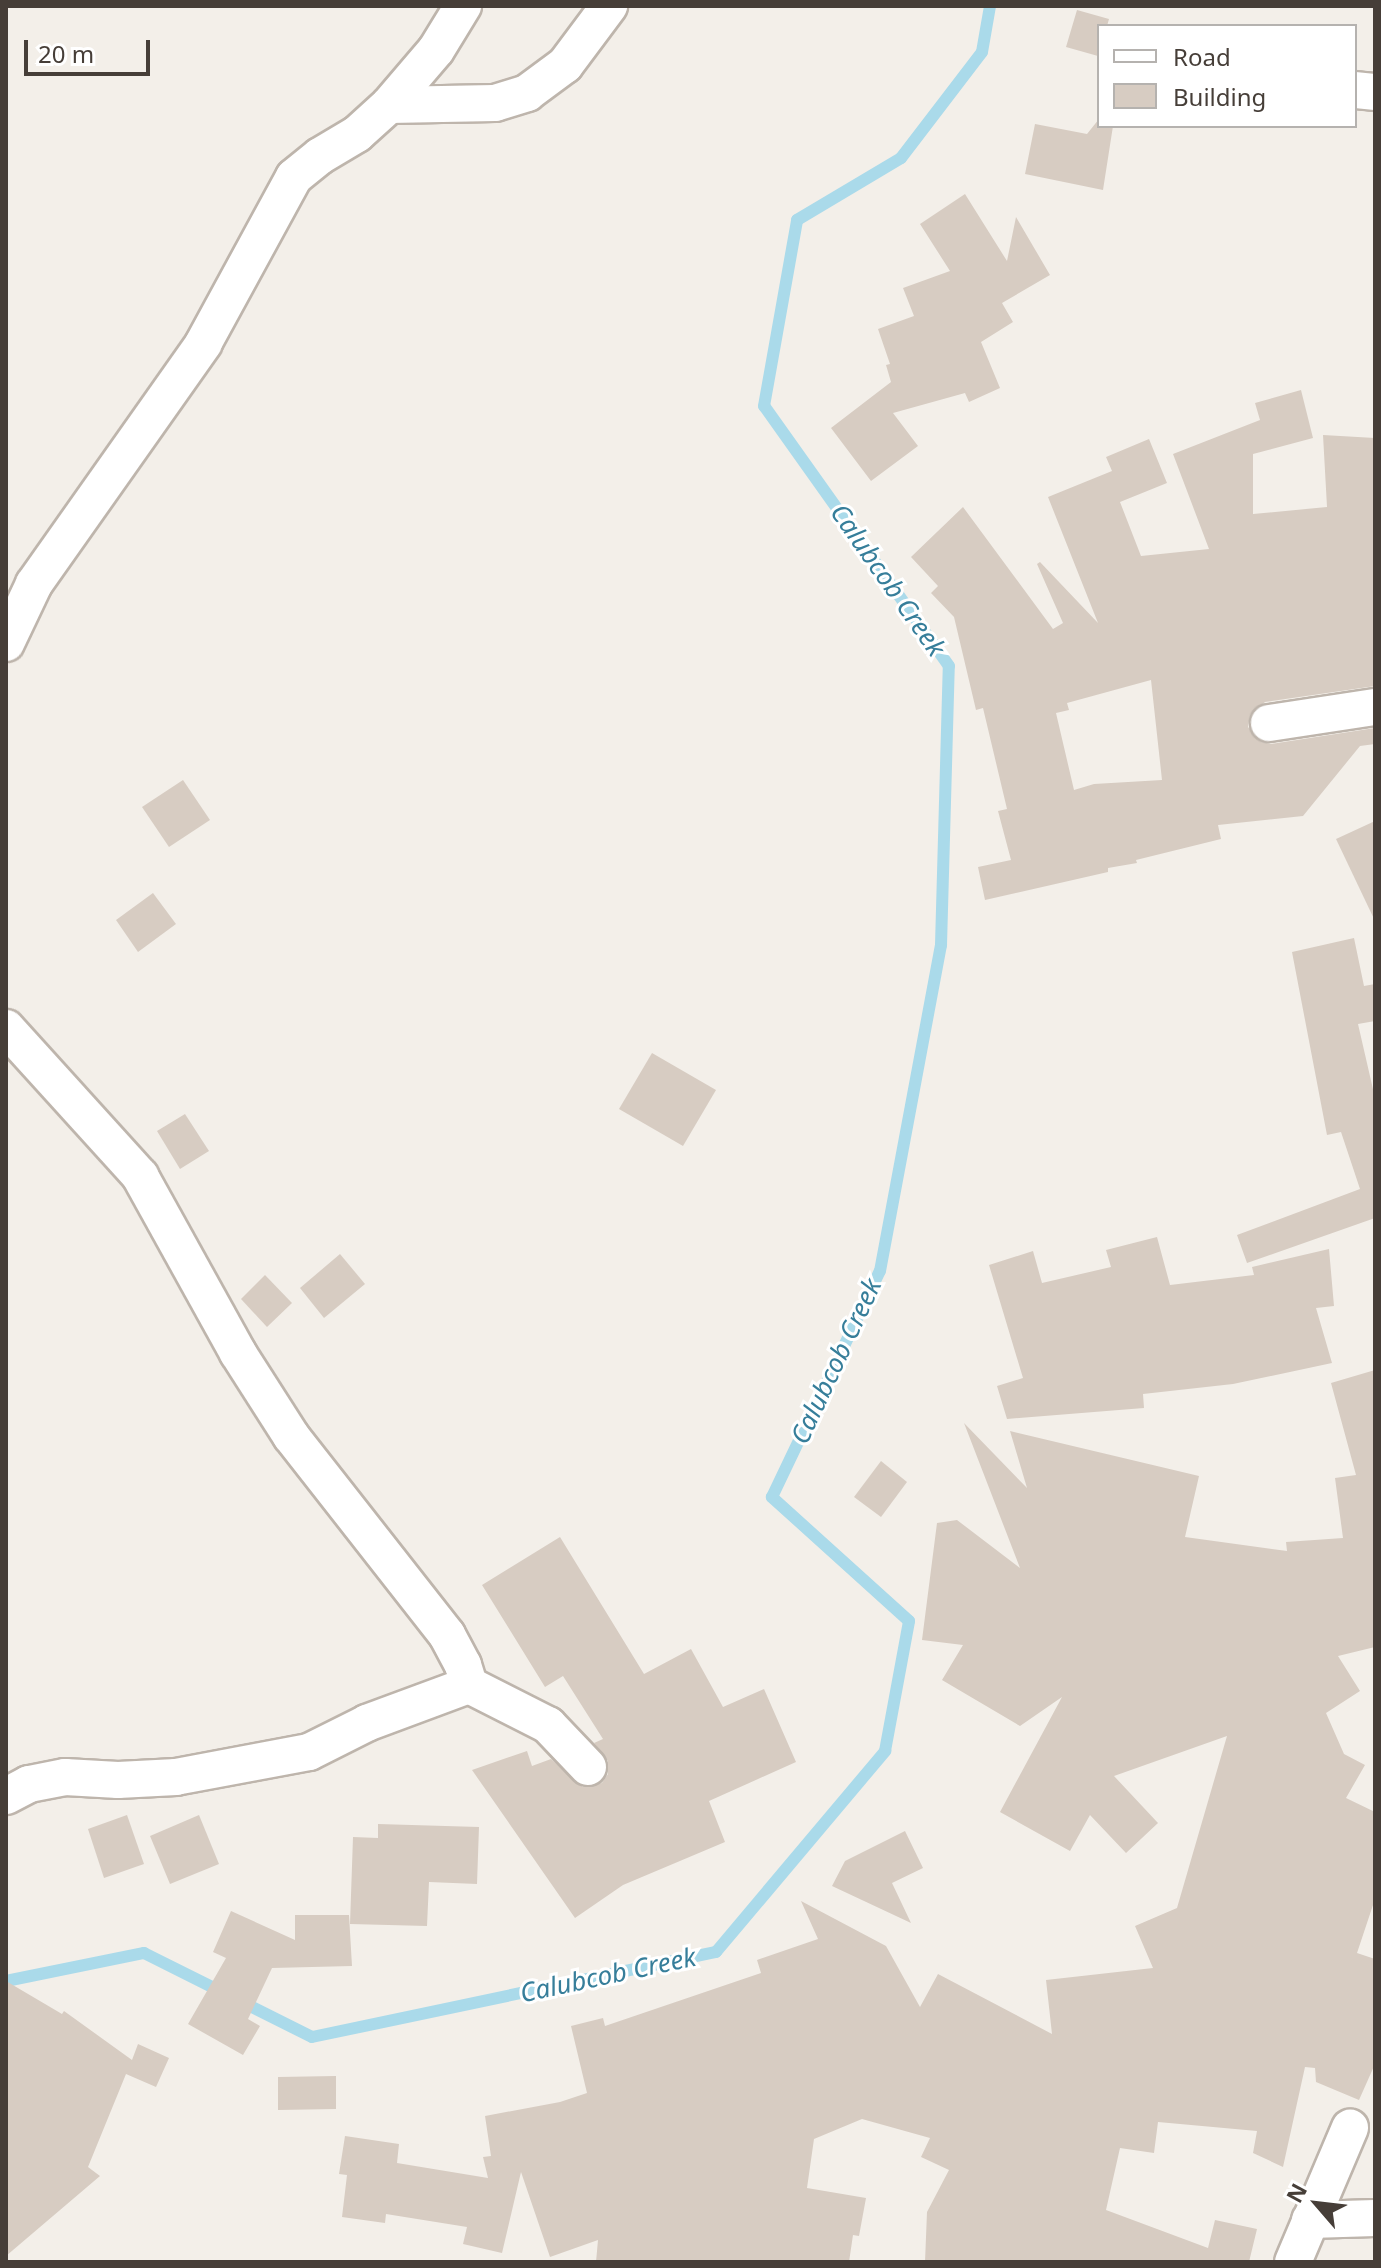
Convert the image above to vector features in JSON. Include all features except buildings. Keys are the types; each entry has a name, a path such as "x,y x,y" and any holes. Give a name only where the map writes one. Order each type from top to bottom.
{"street":[{"path":"6,643 34,584 203,344 294,177 320,156 357,134 389,105 436,50 463,6"},
{"path":"389,105 495,103 527,93 565,65 609,6"},
{"path":"1269,723 1375,707"},
{"path":"6,1028 140,1176 238,1353 291,1436 447,1635 463,1665 469,1685 548,1725 588,1767"},
{"path":"6,1796 29,1784 65,1777 118,1780 176,1777 309,1752 378,1718 469,1685"},
{"path":"1293,2262 1350,2128"},
{"path":"1310,2220 1375,2218"}],"waterway":[{"name":"Calubcob Creek","path":"242,2002 312,2037 716,1952 885,1751 909,1621 772,1497 880,1271 941,945 949,666 764,406 797,220 901,158 982,52 990,6"},
{"name":"Calubcob Creek","path":"6,1981 144,1953 222,1992"}]}
